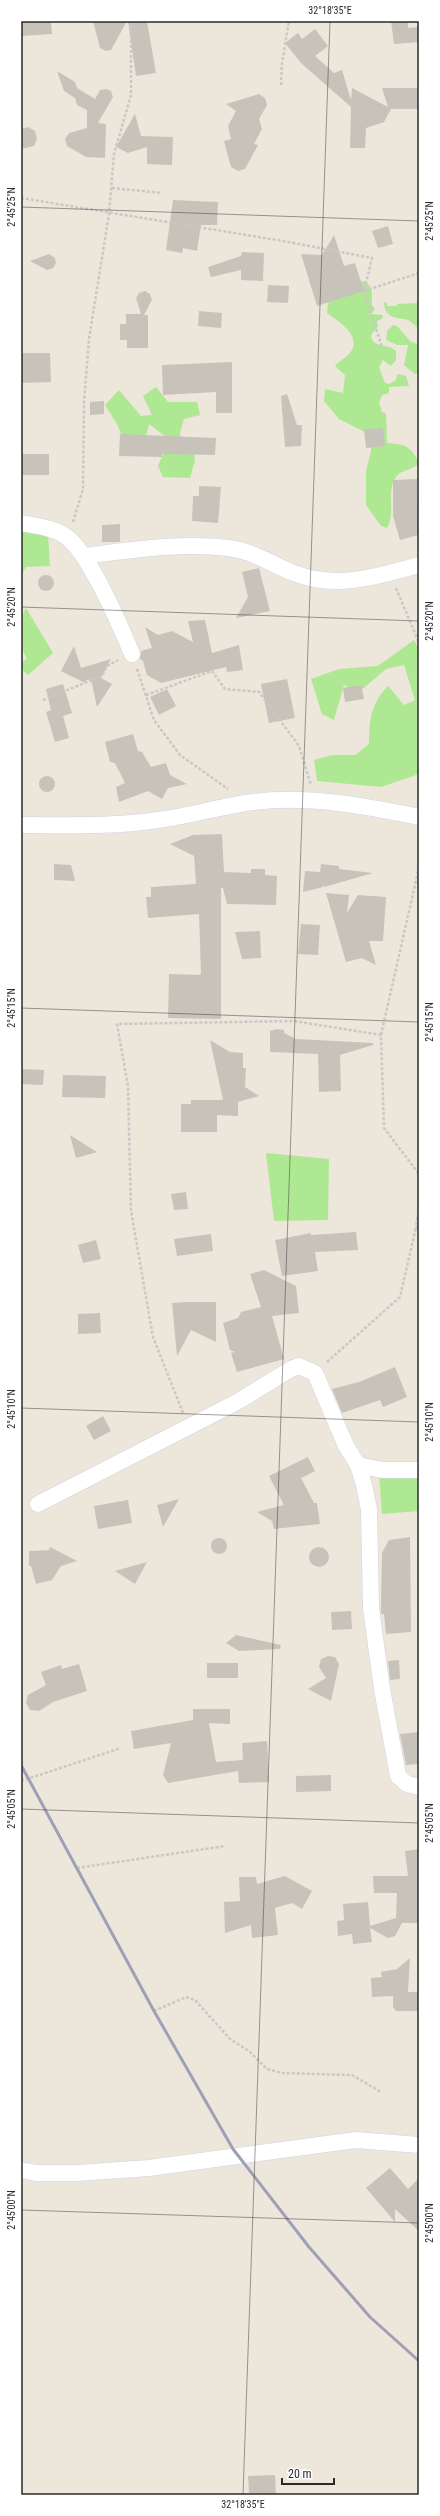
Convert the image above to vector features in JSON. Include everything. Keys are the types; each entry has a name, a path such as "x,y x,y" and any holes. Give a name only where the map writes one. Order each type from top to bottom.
{"street":[{"path":"21,523 55,531 68,537 84,556 119,622 132,654"},
{"path":"84,556 157,548 230,548 256,554 292,573 316,579 355,581 419,565"},
{"path":"21,825 109,825 157,821 253,802 317,802 378,808 419,817"},
{"path":"38,1504 237,1402 291,1369 299,1366 315,1372 346,1446 358,1465 369,1509 371,1608 382,1689 398,1776 407,1784 419,1787"},
{"path":"358,1465 382,1470 419,1470"},
{"path":"21,2170 36,2173 77,2173 149,2168 356,2140 419,2144"}],"path":[{"path":"68,537 83,489 84,402 89,339 110,214 114,154 131,95 131,21"},
{"path":"281,85 282,63 289,21"},
{"path":"112,188 162,193"},
{"path":"21,198 110,214 283,241 372,258 364,291 382,347"},
{"path":"364,291 419,274"},
{"path":"390,573 419,643"},
{"path":"44,700 102,676 107,666 132,654 154,720 180,755 221,785 253,802"},
{"path":"146,695 212,671 225,689 259,692 299,746 317,802"},
{"path":"419,867 381,1035 384,1128 419,1174"},
{"path":"188,1426 154,1337 151,1321 132,1211 128,1086 117,1024 294,1021 381,1035"},
{"path":"315,1372 400,1296 418,1227 419,1207"},
{"path":"21,1781 121,1748"},
{"path":"77,1868 225,1846"},
{"path":"154,2011 186,1997 195,2000 230,2040 249,2051 267,2069 282,2073 352,2075 381,2092"}],"green space":[{"path":"363,281 367,283 372,291 372,305 375,309 371,314 383,315 382,319 377,321 378,327 371,335 372,339 378,344 396,351 396,360 391,366 383,360 379,367 385,383 389,384 396,380 397,374 406,376 409,386 389,387 389,393 382,395 379,403 382,412 386,413 387,443 407,447 419,463 414,467 398,474 393,482 391,495 391,515 387,528 381,526 366,505 366,471 371,451 371,435 339,419 324,401 325,389 343,393 345,375 335,366 350,353 353,347 353,341 348,330 327,313 328,304 336,288"},
{"path":"387,302 387,306 419,303 419,329 408,320 390,315 385,308 384,303"},
{"path":"393,325 397,326 410,341 419,345 419,372 415,374 404,365 408,345 397,345 386,340 387,331"},
{"path":"156,387 168,402 197,402 200,415 184,419 180,433 181,440 193,441 195,460 190,478 163,477 158,466 169,439 149,424 146,436 129,454 117,424 105,405 119,390 141,416 152,415 143,396"},
{"path":"21,523 48,534 50,566 26,567 21,575"},
{"path":"26,608 53,653 28,675 21,669 21,662 27,659 22,647 20,634 21,620"},
{"path":"414,640 419,649 419,774 381,787 317,781 314,760 332,755 355,755 369,744 372,713 382,692 388,686 404,705 415,700 404,665 386,669 359,692 344,685 334,720 322,714 311,679 339,669 378,666"},
{"path":"266,1153 329,1159 328,1220 274,1221"},
{"path":"419,1471 419,1511 382,1514 379,1473"}],"building":[{"path":"21,21 51,21 52,34 21,36"},
{"path":"93,21 127,21 111,50 106,51 100,48"},
{"path":"128,21 147,21 156,73 136,76"},
{"path":"391,21 408,21 408,28 419,27 419,42 394,44"},
{"path":"315,29 328,46 315,56 334,73 342,70 351,100 352,88 388,107 382,88 419,88 419,109 391,109 384,122 366,128 365,148 350,148 351,107 301,63 285,43 298,33 302,39"},
{"path":"57,71 75,82 77,88 95,99 100,90 106,89 111,91 113,97 98,123 106,124 105,158 86,157 67,146 65,139 69,133 87,128 87,110 77,105 75,98 64,91"},
{"path":"259,94 265,98 267,105 259,119 262,129 254,144 258,145 245,169 238,171 231,167 224,141 231,139 228,126 236,111 226,104"},
{"path":"135,114 141,136 173,137 172,165 147,164 147,147 128,153 116,147"},
{"path":"28,127 35,131 37,139 34,146 21,149 21,129"},
{"path":"173,200 218,202 217,225 201,225 197,251 183,248 182,253 166,250"},
{"path":"388,226 393,244 378,248 372,231"},
{"path":"334,235 344,266 355,263 364,291 317,306 301,254 322,255"},
{"path":"242,252 264,253 263,281 241,280 241,270 211,277 208,267 241,256"},
{"path":"49,254 55,258 56,263 53,268 47,270 30,261"},
{"path":"268,285 289,286 288,303 267,302"},
{"path":"145,291 150,294 152,300 144,315 148,315 148,348 127,348 127,340 120,340 120,324 126,324 126,314 141,314 136,298 139,293"},
{"path":"199,311 222,313 221,328 198,326"},
{"path":"21,353 50,353 51,382 21,383"},
{"path":"232,362 232,413 216,413 216,392 163,395 162,365"},
{"path":"287,394 297,425 302,425 301,446 285,447 281,396"},
{"path":"104,401 104,414 90,415 90,402"},
{"path":"383,428 385,446 366,448 364,429"},
{"path":"120,434 216,438 215,455 162,454 162,457 119,456"},
{"path":"21,454 49,454 49,475 21,475"},
{"path":"417,479 418,535 400,540 393,516 393,480"},
{"path":"199,486 221,487 218,523 192,521 193,496 199,496"},
{"path":"120,524 120,542 102,542 102,525"},
{"path":"259,568 270,611 236,618 248,597 242,572"},
{"path":"46,575 53,580 54,583 49,590 46,591 39,586 38,583 43,576"},
{"path":"205,620 212,653 239,645 243,670 227,672 226,667 161,683 147,675 143,661 140,659 141,651 152,648 145,627 158,635 172,631 193,642 188,621"},
{"path":"74,646 81,668 111,659 101,678 112,684 97,707 91,679 85,681 85,683 61,671"},
{"path":"287,679 295,718 269,723 261,684"},
{"path":"63,684 72,713 63,716 69,738 55,742 46,712 51,710 46,689"},
{"path":"361,685 364,699 345,702 343,688"},
{"path":"167,689 176,706 159,715 150,697"},
{"path":"133,734 138,751 142,752 151,767 166,763 170,775 187,784 168,788 162,799 148,791 119,802 116,787 125,783 115,763 110,762 105,742"},
{"path":"47,776 54,781 55,784 50,791 47,792 40,787 39,784 44,777"},
{"path":"222,834 224,872 251,873 251,869 265,869 265,875 277,876 276,905 227,904 223,888 221,888 221,1019 168,1018 169,974 200,975 201,973 199,914 148,918 146,897 151,897 151,887 196,884 194,856 170,844 193,835"},
{"path":"54,864 71,865 75,881 54,880"},
{"path":"321,864 339,866 339,869 373,873 324,887 323,883 323,887 303,892 305,871 320,872"},
{"path":"326,893 349,895 347,913 358,895 386,897 383,941 369,941 376,965 362,958 346,962"},
{"path":"301,924 320,925 318,955 298,954"},
{"path":"260,931 261,958 242,959 235,932"},
{"path":"277,1029 284,1030 284,1033 296,1039 373,1043 373,1045 340,1055 341,1091 319,1092 318,1054 270,1052 270,1031"},
{"path":"210,1040 230,1052 243,1053 243,1068 246,1068 245,1087 259,1096 238,1102 238,1116 217,1115 217,1132 181,1132 181,1104 191,1104 191,1100 223,1100"},
{"path":"21,1069 44,1070 43,1085 21,1084"},
{"path":"63,1075 106,1076 105,1098 62,1097"},
{"path":"70,1135 97,1152 76,1158"},
{"path":"186,1192 188,1209 174,1210 171,1194"},
{"path":"356,1232 358,1250 315,1252 318,1271 282,1276 275,1240 311,1233 311,1235"},
{"path":"211,1234 213,1251 177,1256 174,1239"},
{"path":"96,1240 101,1259 83,1263 78,1245"},
{"path":"264,1270 296,1286 299,1313 272,1316 284,1359 237,1372 231,1353 235,1352 230,1350 223,1323 238,1318 241,1312 261,1307 250,1274"},
{"path":"216,1302 216,1342 191,1330 177,1356 172,1303"},
{"path":"100,1313 101,1333 78,1334 78,1314"},
{"path":"395,1367 407,1397 383,1407 380,1400 342,1413 332,1389 359,1382"},
{"path":"103,1416 111,1431 94,1440 86,1426"},
{"path":"308,1457 315,1471 301,1478 314,1503 317,1503 320,1524 274,1529 272,1521 257,1512 284,1505 269,1476"},
{"path":"179,1499 163,1527 157,1505"},
{"path":"128,1500 132,1523 98,1529 94,1506"},
{"path":"410,1537 411,1632 386,1634 384,1614 381,1614 382,1553 389,1540"},
{"path":"219,1538 226,1543 227,1546 222,1553 219,1554 212,1549 211,1546 216,1539"},
{"path":"50,1547 77,1561 61,1566 52,1580 36,1584 31,1566 29,1566 29,1551 49,1550"},
{"path":"319,1547 326,1550 329,1557 326,1564 319,1567 312,1564 309,1557 312,1550"},
{"path":"147,1562 135,1584 115,1571"},
{"path":"351,1611 352,1629 332,1630 331,1612"},
{"path":"236,1635 281,1645 280,1649 239,1651 226,1643"},
{"path":"328,1656 335,1657 339,1664 331,1701 308,1689 326,1678 319,1667 321,1659"},
{"path":"399,1660 400,1679 390,1680 388,1661"},
{"path":"207,1663 238,1663 238,1678 207,1678"},
{"path":"79,1664 87,1691 53,1702 39,1711 30,1710 26,1703 28,1695 46,1685 41,1672 61,1665 62,1669"},
{"path":"193,1709 230,1709 230,1724 209,1723 216,1762 243,1760 242,1743 267,1741 269,1782 239,1783 238,1771 168,1783 163,1775 171,1743 134,1749 131,1731 193,1720"},
{"path":"419,1732 419,1764 406,1765 400,1734"},
{"path":"331,1775 331,1791 296,1792 296,1776"},
{"path":"419,1849 419,1923 402,1923 395,1936 388,1938 370,1928 372,1942 353,1944 352,1934 338,1936 337,1921 344,1920 343,1904 368,1902 370,1926 396,1918 397,1893 374,1893 373,1876 408,1876 405,1851"},
{"path":"285,1876 312,1891 302,1909 292,1903 275,1908 278,1935 252,1938 251,1925 225,1933 224,1902 240,1901 239,1877 256,1877 257,1884"},
{"path":"410,1958 408,1992 419,1992 419,2011 396,2011 393,2007 393,1996 372,1997 371,1978 382,1977 381,1972 397,1969"},
{"path":"390,2168 408,2189 419,2178 419,2231 395,2209 395,2222 366,2188"},
{"path":"275,2475 276,2495 249,2493 248,2476"}],"railway":[{"path":"21,1765 154,2011 233,2149 309,2247 370,2317 419,2361"}]}
